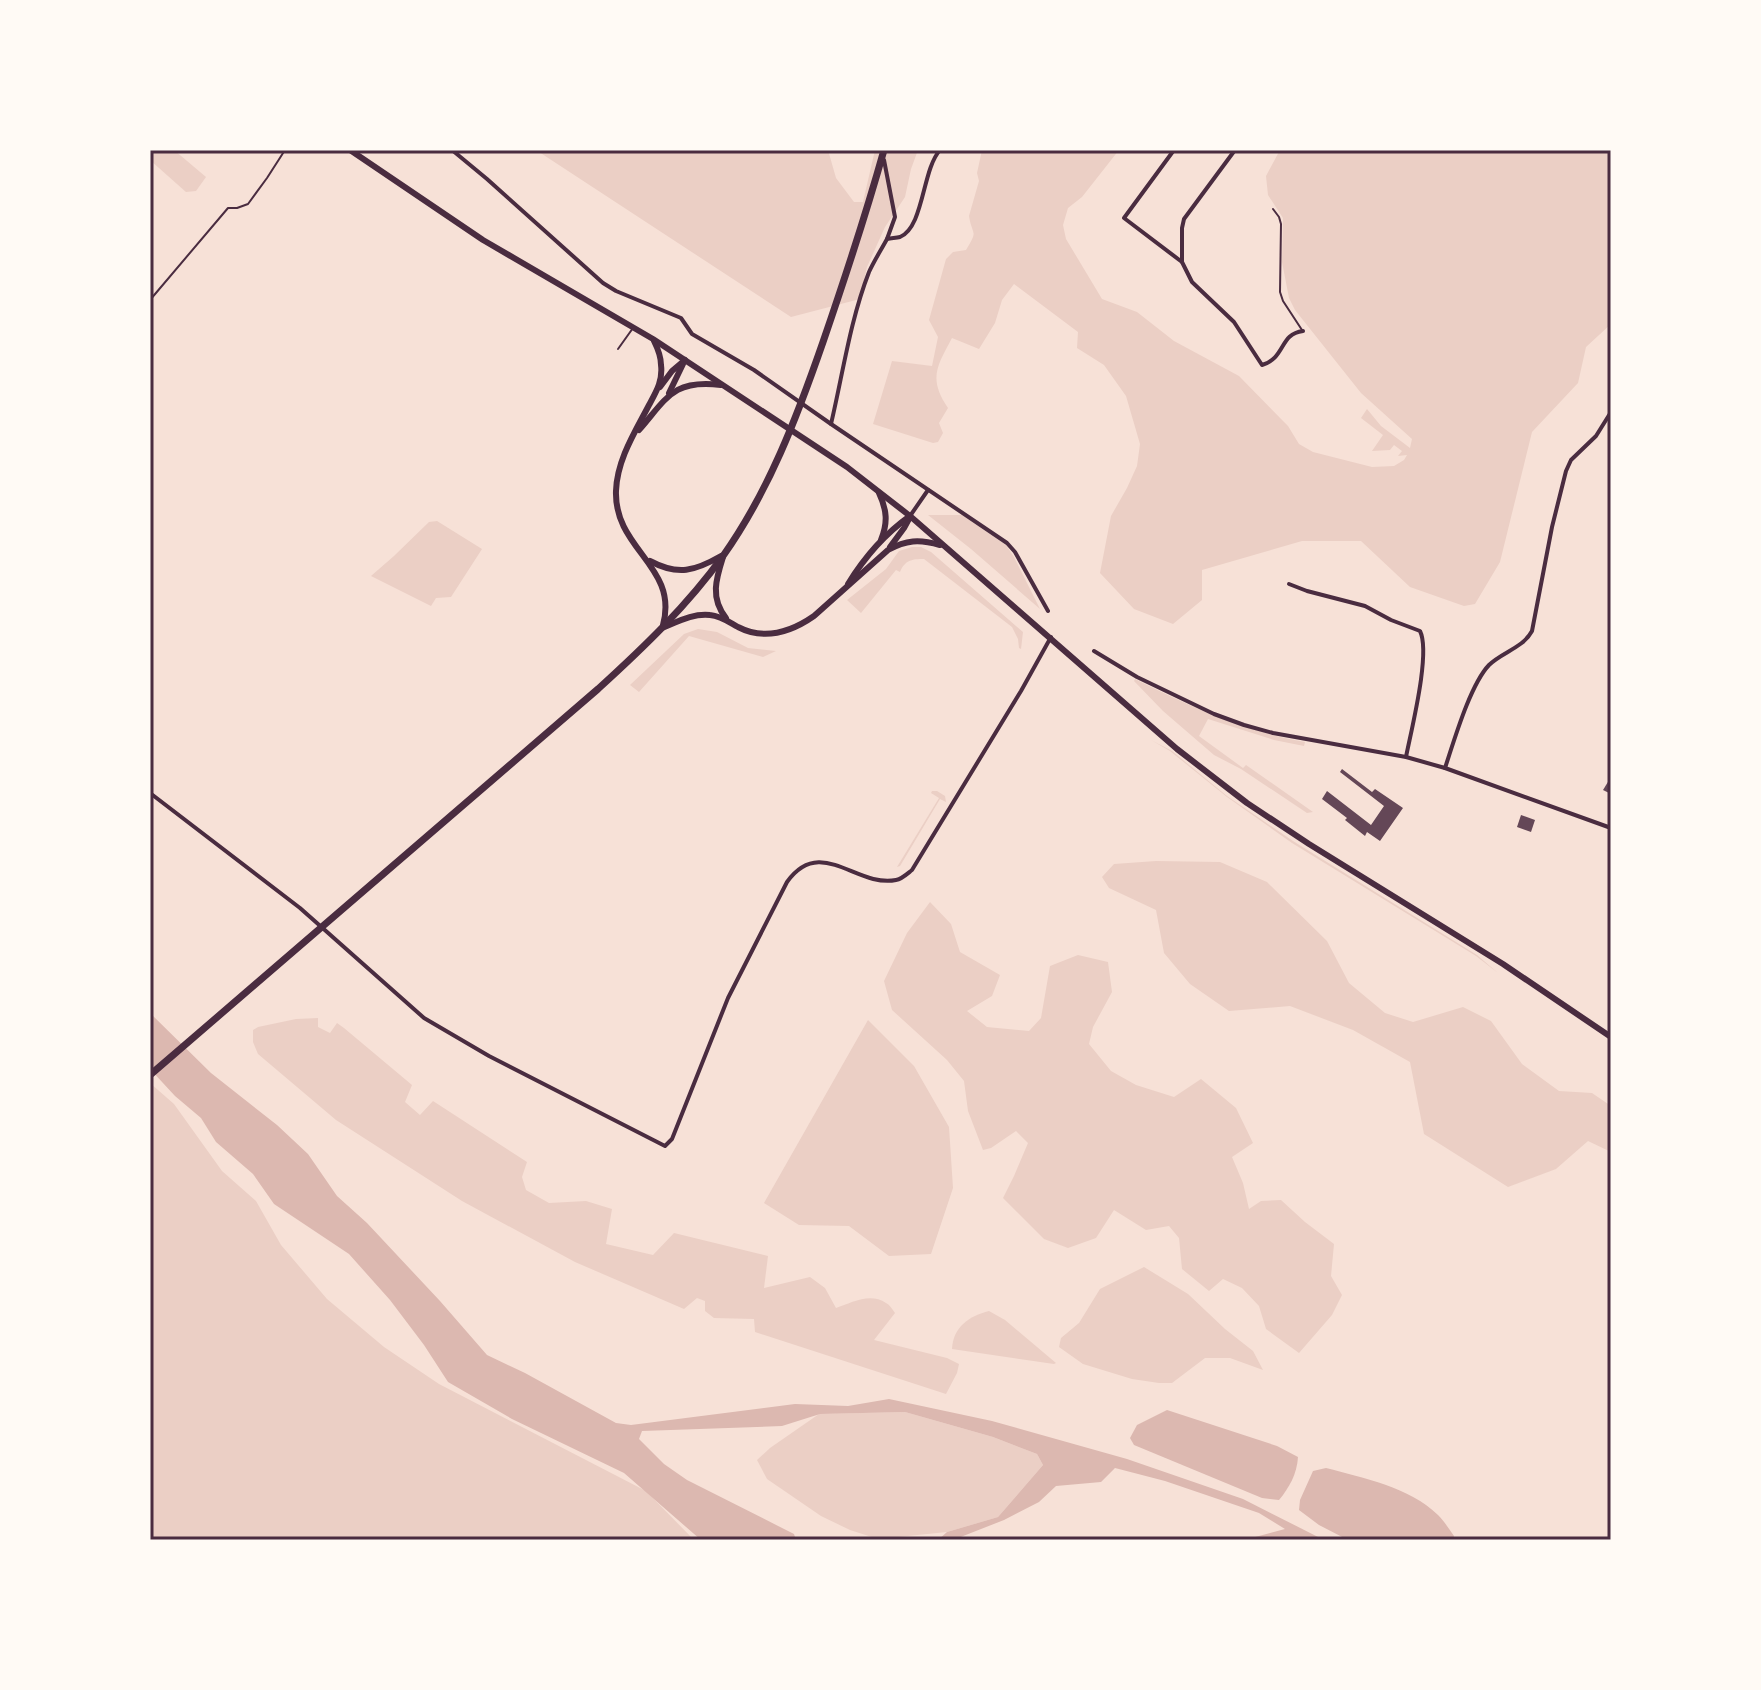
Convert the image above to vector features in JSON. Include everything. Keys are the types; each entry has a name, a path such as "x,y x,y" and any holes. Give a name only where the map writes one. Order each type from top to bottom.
{"highway":[{"path":"150,1075 598,689 693,595 748,516 789,436 841,292 883,150"}],"main road":[{"path":"350,150 483,240 653,339 847,467 910,516 1177,749 1247,803 1503,964 1611,1037"},
{"path":"653,339 660,354 658,390"},
{"path":"662,628 665,596 656,573 625,532 616,500 616,483 621,463 658,390 685,360"},
{"path":"634,436 667,396 685,360"},
{"path":"667,396 693,384 723,385"},
{"path":"878,491 886,513 885,531 880,543"},
{"path":"846,587 880,543 910,516"},
{"path":"662,628 705,614 720,617 753,633 777,633 801,625 888,550 910,516"},
{"path":"888,550 908,541 919,540 945,547"},
{"path":"647,559 660,566 683,570 703,566 724,554"},
{"path":"724,554 715,589 716,601 719,610 730,622"}],"street":[{"path":"452,150 603,283 681,318 692,334 754,370 1007,543 1048,611"},
{"path":"831,424 860,299 895,217 883,150"},
{"path":"887,239 903,236 912,226 931,163 940,150"},
{"path":"1174,150 1124,218 1182,262 1192,282 1234,322 1262,365 1275,359 1289,336 1303,331"},
{"path":"1182,262 1184,219 1235,150"},
{"path":"1445,768 1480,677 1498,657 1524,642 1532,631 1566,471 1571,460 1596,436 1611,412"},
{"path":"910,516 928,490"},
{"path":"1289,584 1365,606 1420,631 1424,645 1421,677 1406,757"},
{"path":"150,793 257,874 424,1018 489,1056 665,1146 672,1139 728,998 795,871 800,866 820,862 874,878 896,880 912,870 1051,637"},
{"path":"1094,651 1137,677 1244,725 1406,757 1611,828"}],"lane":[{"path":"150,300 228,208 248,204 285,150"},
{"path":"1273,209 1281,224 1280,292 1303,331"},
{"path":"618,349 633,327"}],"shaded area":[{"path":"150,150 174,150 206,177 196,191 186,192 150,160"},
{"path":"536,150 828,150 836,178 854,202 863,202 875,150 918,150 905,197 885,227 867,267 860,299 791,317"},
{"path":"982,150 1119,150 1082,197 1068,208 1063,225 1066,239 1102,299 1137,312 1174,341 1239,376 1288,426 1299,444 1313,452 1372,467 1394,466 1407,455 1398,456 1402,451 1394,445 1390,450 1372,451 1383,435 1361,418 1367,409 1381,426 1410,448 1412,439 1361,393 1295,310 1289,298 1282,262 1283,218 1268,195 1266,176 1280,150 1611,150 1611,324 1586,347 1578,383 1532,432 1500,562 1475,604 1464,606 1410,587 1361,541 1302,541 1202,570 1202,600 1173,624 1134,609 1100,573 1111,516 1137,466 1140,444 1126,396 1104,365 1077,348 1078,332 1014,284 1002,300 995,323 979,349 952,338 942,357 937,373 938,389 948,408 939,423 943,433 938,442 873,424 892,361 932,366 938,337 929,320 946,259 953,252 966,250 974,233 969,216 979,181 977,173"},
{"path":"928,515 962,515 1006,545 1040,609 971,549"},
{"path":"437,521 482,549 451,597 436,598 431,606 371,576 429,522"},
{"path":"912,547 931,552 1023,632 1021,649 1012,627 924,559 909,561 900,572 896,570 861,613 847,600 886,569 899,551"},
{"path":"698,629 717,632 748,648 776,651 763,657 689,636 639,692 630,685 684,634"},
{"path":"1135,679 1218,717 1305,742 1304,746 1274,740 1208,719 1199,736 1313,812 1307,813 1241,769 1214,755 1163,711"},
{"path":"1151,740 1172,751 1227,796 1293,841 1477,955 1498,973 1476,956 1292,843 1227,797 1170,751"},
{"path":"932,791 945,796 946,802 940,799 897,867 939,798"},
{"path":"1220,862 1267,882 1327,941 1349,983 1385,1013 1413,1022 1463,1007 1491,1021 1522,1064 1559,1091 1592,1093 1611,1106 1611,1152 1588,1141 1556,1169 1508,1187 1424,1134 1410,1062 1353,1030 1290,1006 1229,1011 1190,984 1164,953 1156,910 1109,888 1102,877 1114,864"},
{"path":"930,902 951,924 960,952 1000,975 992,996 967,1011 987,1027 1029,1031 1041,1018 1050,966 1078,955 1108,962 1112,992 1093,1027 1089,1044 1111,1071 1136,1085 1174,1097 1201,1079 1236,1108 1253,1143 1232,1157 1249,1209 1261,1201 1281,1200 1334,1244 1331,1276 1342,1295 1332,1315 1299,1353 1266,1329 1259,1306 1242,1288 1223,1279 1209,1291 1182,1269 1179,1238 1169,1226 1146,1230 1114,1210 1096,1238 1068,1248 1044,1239 1003,1198 1028,1143 1016,1131 983,1150 968,1111 964,1081 947,1060 892,1010 884,981 907,933"},
{"path":"150,1013 211,1073 308,1154 337,1196 367,1223 487,1355 616,1423 631,1425 795,1404 848,1406 889,1399 992,1421 1127,1459 1243,1499 1324,1540 1244,1540 1285,1529 1259,1513 1165,1481 1115,1468 1101,1482 1056,1486 1039,1502 1004,1520 953,1540 938,1540 947,1532 998,1517 1043,1465 1037,1454 993,1437 905,1412 820,1414 782,1426 642,1431 639,1439 664,1464 687,1480 794,1534 796,1540 701,1540 624,1473 512,1419 448,1382 390,1300 349,1254 274,1204 253,1174 216,1142 201,1118 150,1069"},
{"path":"318,1018 318,1027 330,1033 337,1023 412,1085 405,1102 420,1115 433,1101 527,1162 522,1177 526,1190 549,1203 586,1201 612,1209 606,1244 653,1255 674,1233 768,1256 764,1288 810,1277 825,1288 836,1308 867,1298 887,1304 895,1313 874,1340 947,1358 959,1364 946,1394 755,1332 754,1319 714,1318 705,1311 705,1301 697,1298 684,1309 575,1262 462,1201 336,1120 258,1054 253,1042 253,1030 258,1027"},
{"path":"868,1020 914,1066 949,1127 953,1188 931,1254 889,1256 849,1226 799,1225 764,1203"},
{"path":"150,1083 174,1104 222,1171 256,1201 281,1245 327,1299 384,1347 439,1384 646,1491 694,1540 150,1540"},
{"path":"1144,1267 1188,1294 1253,1351 1263,1370 1230,1358 1205,1358 1172,1383 1159,1383 1132,1379 1083,1364 1059,1347 1061,1338 1079,1323 1100,1289"},
{"path":"989,1311 1005,1320 1056,1363 952,1349 955,1334 963,1324"},
{"path":"1167,1410 1277,1446 1298,1457 1286,1491 1279,1500 1262,1498 1134,1445 1130,1438 1137,1425"},
{"path":"905,1412 993,1437 1037,1454 1043,1465 998,1517 947,1532 878,1539 821,1516 767,1479 757,1460 819,1414"},
{"path":"1326,1468 1414,1497 1440,1517 1454,1536 1453,1540 1348,1540 1319,1525 1299,1510 1300,1500 1313,1471"}],"building":[{"path":"1342,769 1372,792 1375,789 1403,808 1380,841 1367,832 1365,836 1322,799 1327,791 1371,825 1384,806 1340,772"},
{"path":"1611,777 1611,794 1603,790"},
{"path":"1521,815 1535,820 1531,832 1517,827"}]}
